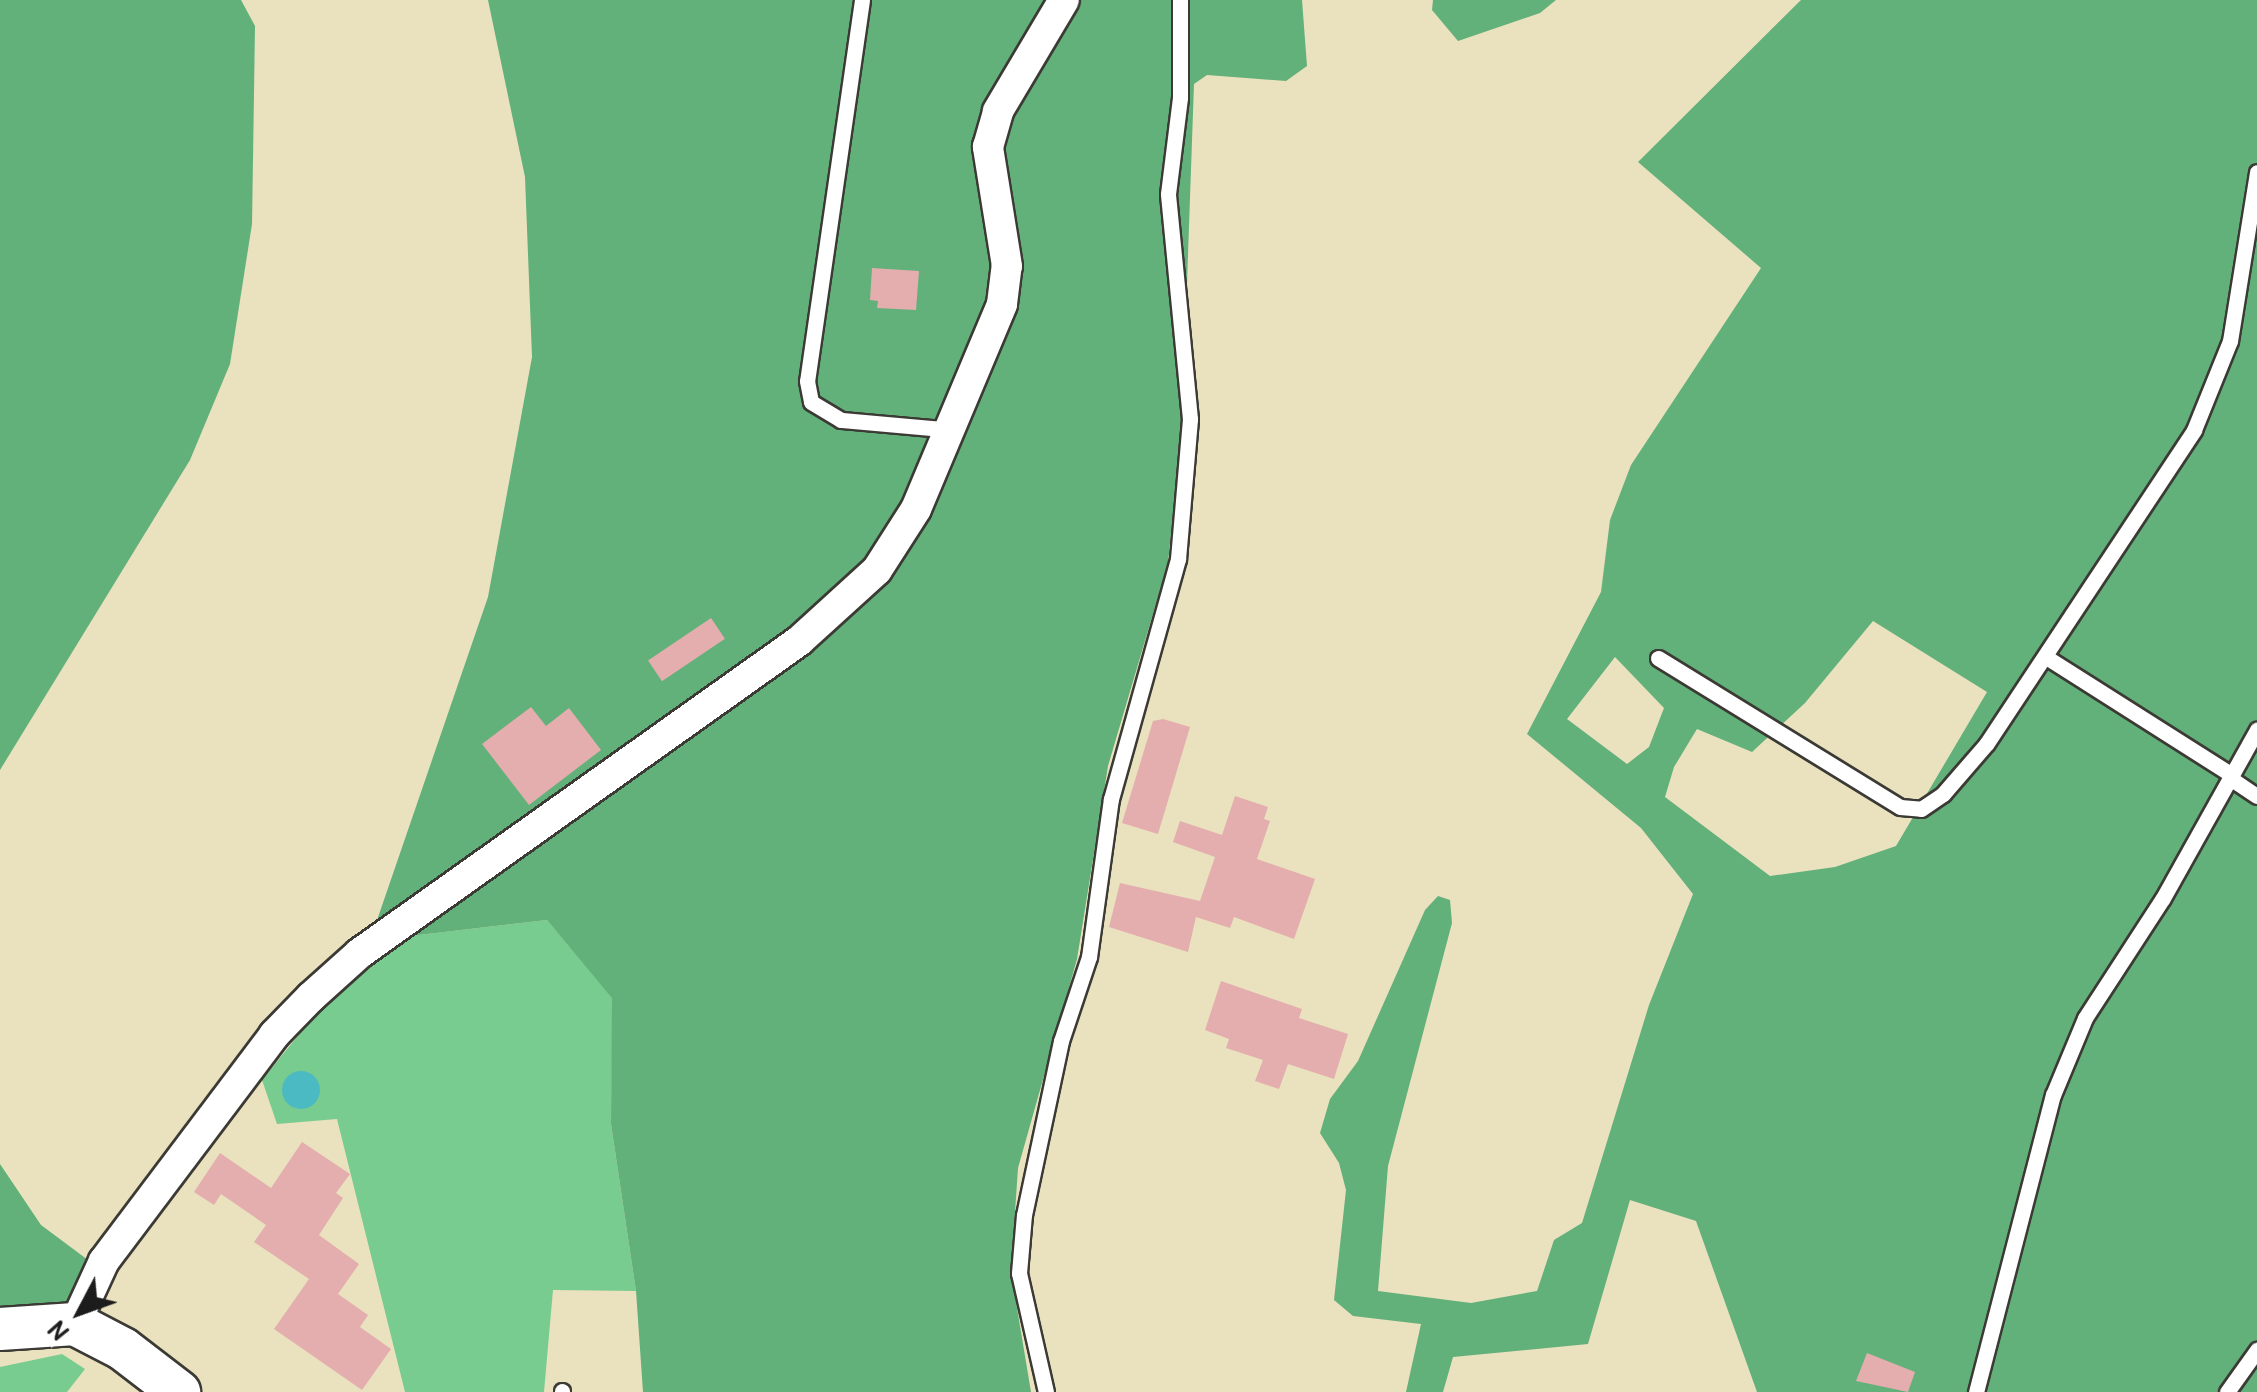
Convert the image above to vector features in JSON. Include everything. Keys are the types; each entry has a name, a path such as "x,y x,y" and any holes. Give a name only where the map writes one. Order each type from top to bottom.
{"street":[{"path":"75,1324 104,1261 274,1035 311,997 360,953 799,641 877,570 896,544 952,430 1002,304 1008,266 988,147 998,111 1064,0"},
{"path":"0,1329 75,1324 124,1349 179,1392"}],"lane":[{"path":"862,0 809,392 821,412 841,420 952,430"},
{"path":"1046,1392 1020,1273 1024,1214 1057,1060 1089,957 1110,799 1179,542 1190,419 1168,194 1180,98 1180,0"},
{"path":"1658,658 1900,807 1921,810 1987,744 2194,430 2230,342 2257,172"},
{"path":"2046,656 2257,796"},
{"path":"1976,1392 2053,1095 2085,1018 2164,898 2257,730"},
{"path":"2227,1392 2257,1350"}],"green space":[{"path":"0,0 241,0 255,26 252,224 230,364 190,460 0,770"},
{"path":"488,0 1302,0 1307,66 1286,81 1207,75 1194,84 1182,426 1168,563 1108,766 1077,959 1018,1168 1011,1272 1031,1392 643,1392 636,1291 611,1124 612,998 547,920 410,936 363,961 488,597 532,357 525,177"},
{"path":"1433,0 1556,0 1540,13 1458,41 1432,10"},
{"path":"1801,0 2257,0 2257,1392 1757,1392 1696,1221 1630,1200 1588,1344 1453,1357 1443,1392 1406,1392 1421,1324 1353,1316 1334,1300 1346,1190 1339,1163 1320,1133 1330,1099 1358,1061 1425,910 1438,896 1450,900 1452,923 1388,1166 1378,1291 1471,1303 1537,1291 1554,1240 1582,1223 1649,1005 1693,894 1641,828 1527,734 1601,592 1610,520 1631,465 1761,268 1638,162","holes":["1873,621 1987,692 1896,846 1835,867 1770,876 1665,797 1674,767 1697,729 1752,752 1805,703","1615,657 1664,708 1649,747 1627,764 1567,719"]},
{"path":"547,920 613,998 611,1124 636,1291 553,1290 544,1392 405,1392 337,1119 277,1124 262,1080 339,985 410,936"},
{"path":"0,1164 41,1225 88,1260 65,1311 0,1322"},
{"path":"62,1354 85,1369 67,1392 0,1392 0,1367"}],"water":[{"path":"301,1071 315,1076 320,1090 315,1104 301,1109 287,1104 282,1090 287,1076"}],"building":[{"path":"872,268 919,271 916,310 877,308 878,301 870,300"},
{"path":"711,618 725,639 662,681 648,660"},
{"path":"531,707 546,726 569,708 601,750 529,805 482,744"},
{"path":"1163,719 1190,727 1158,834 1122,823 1153,721"},
{"path":"1235,796 1268,807 1264,819 1270,821 1257,859 1315,879 1294,939 1234,917 1230,928 1196,917 1188,952 1109,927 1120,883 1200,901 1215,857 1173,842 1180,821 1222,835"},
{"path":"1221,981 1302,1009 1299,1018 1348,1034 1334,1079 1288,1064 1279,1089 1255,1081 1263,1060 1226,1048 1229,1039 1205,1030"},
{"path":"302,1142 350,1174 336,1193 343,1198 319,1235 359,1264 338,1294 368,1315 360,1327 391,1349 362,1390 274,1329 309,1279 254,1242 266,1225 221,1194 214,1205 194,1192 220,1153 271,1188"},
{"path":"1867,1353 1915,1372 1908,1392 1856,1381"}]}
